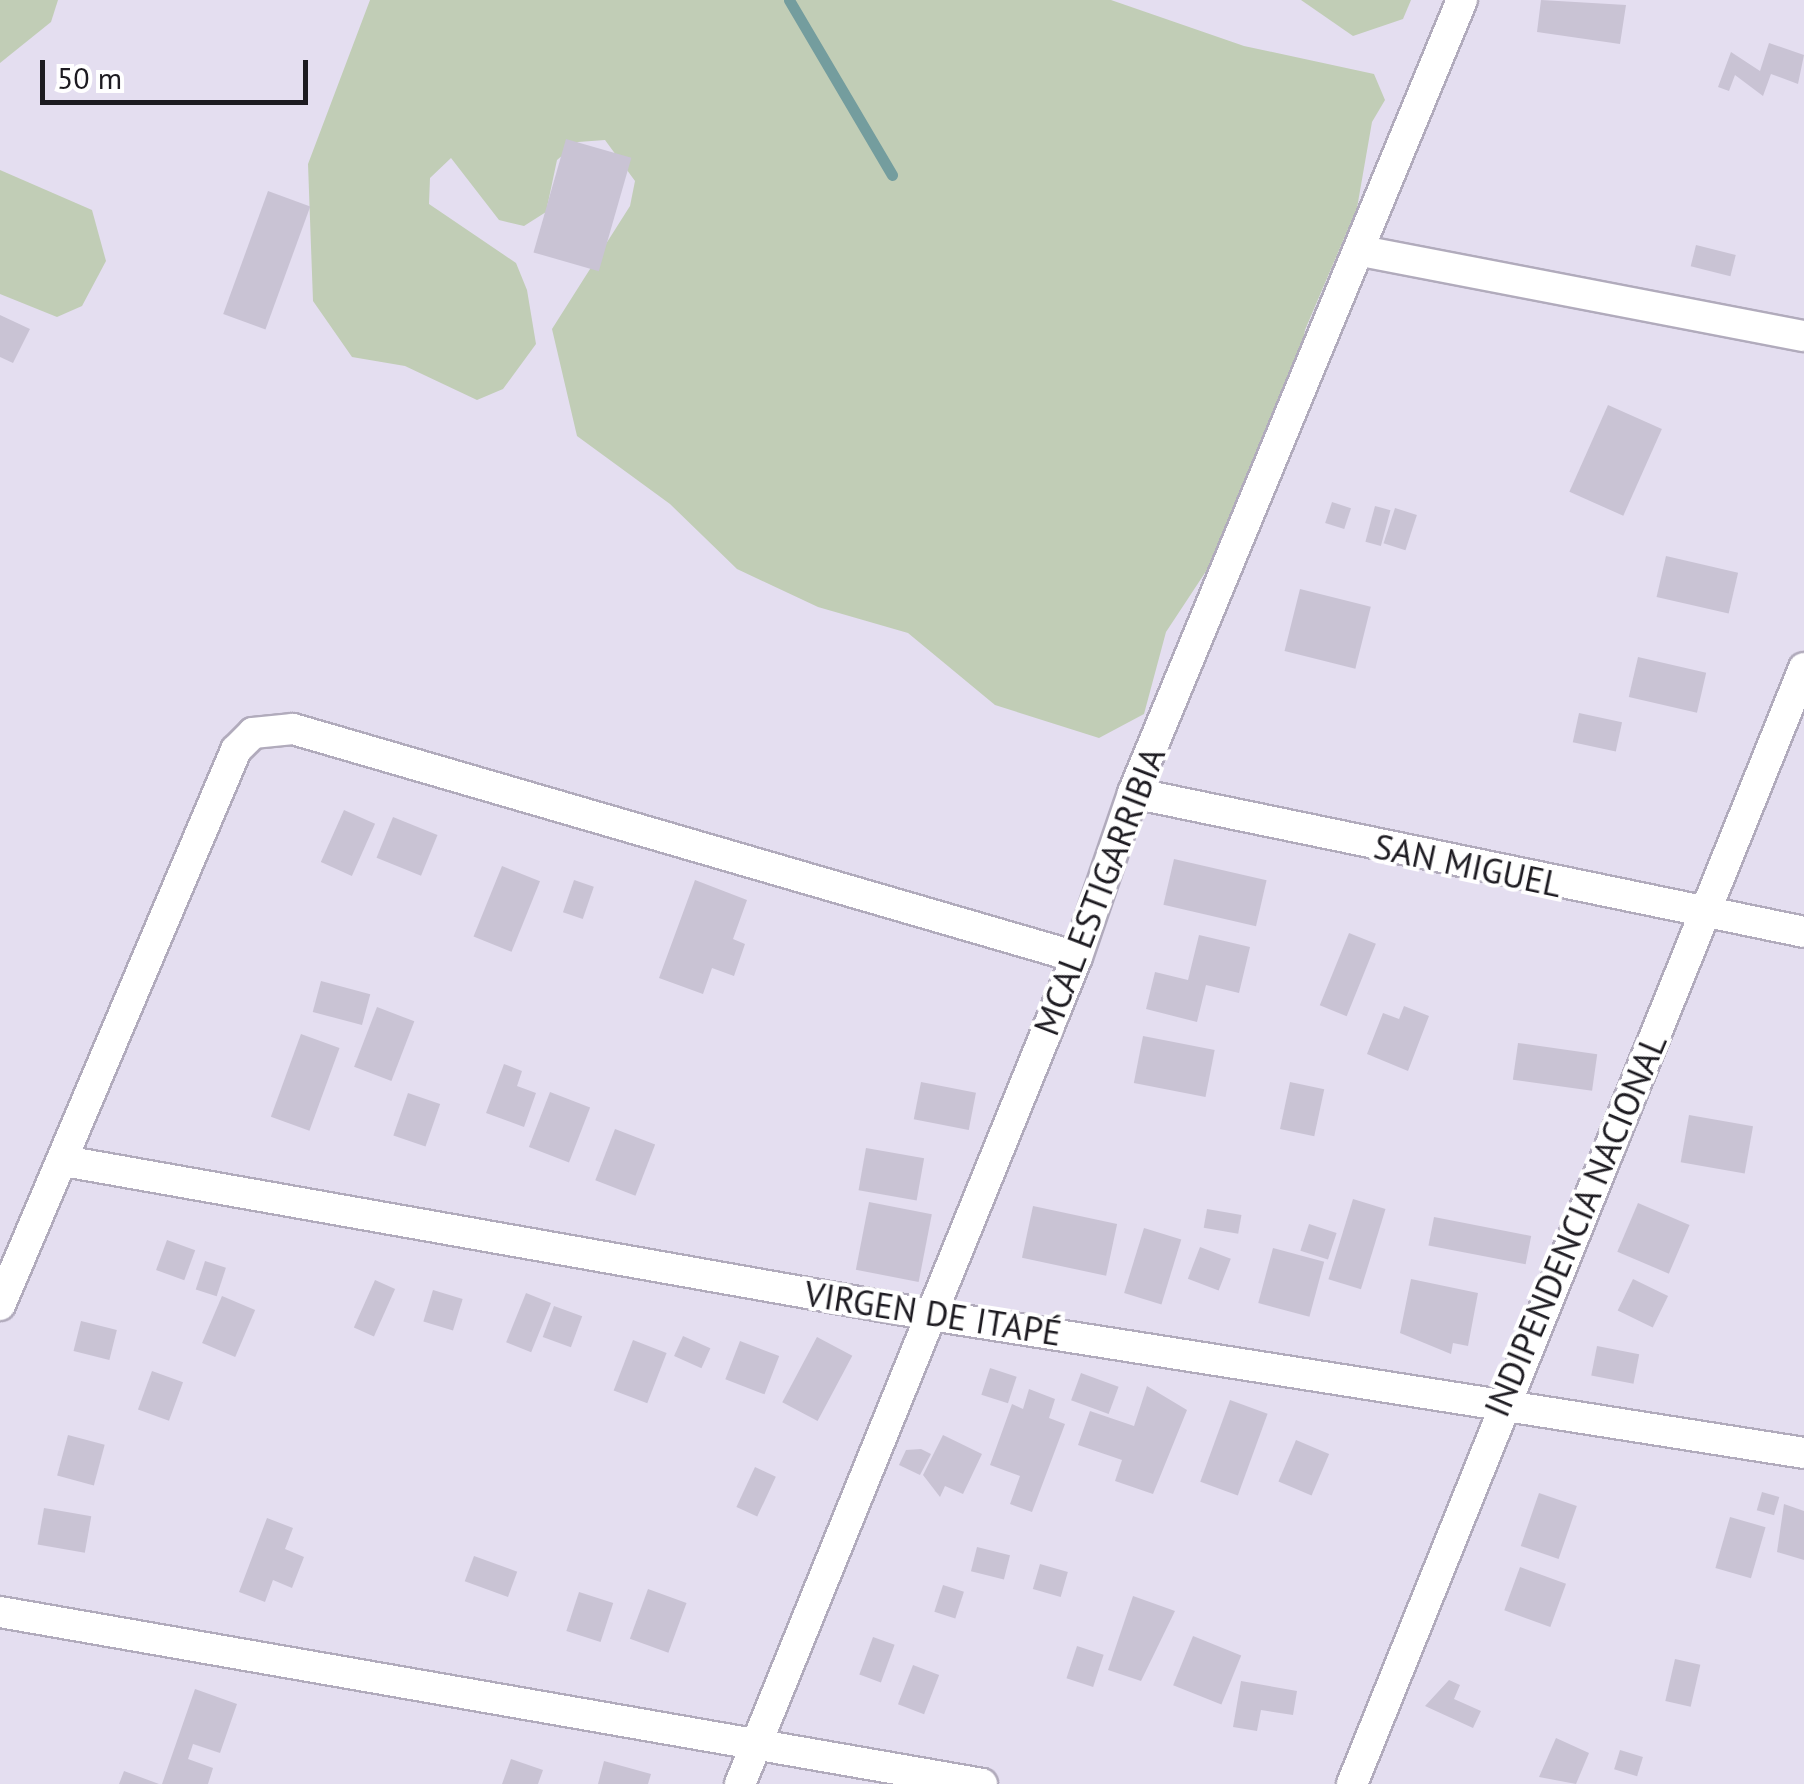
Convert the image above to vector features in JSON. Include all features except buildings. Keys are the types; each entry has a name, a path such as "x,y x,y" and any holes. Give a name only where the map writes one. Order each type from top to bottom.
{"street":[{"name":"MCAL ESTIGARRIBIA","path":"740,1784 1077,956 1133,793 1362,252 1462,0"},
{"path":"1362,252 1804,336"},
{"name":"INDIPENDENCIA NACIONAL","path":"1352,1784 1500,1400 1705,915 1804,668"},
{"path":"0,1305 236,750 273,728 1077,956"},
{"name":"SAN MIGUEL","path":"1133,793 1705,915 1804,932"},
{"name":"VIRGEN DE ITAPÉ","path":"64,1161 931,1315 1500,1400 1804,1453"},
{"path":"0,1612 982,1784"}],"green space":[{"path":"0,0 58,0 51,22 0,63"},
{"path":"370,0 1111,0 1244,46 1374,74 1385,100 1372,122 1357,208 1305,330 1292,415 1253,500 1166,632 1144,714 1099,738 995,705 908,633 818,607 737,569 670,504 577,436 552,329 630,206 635,181 605,140 578,142 557,160 546,212 524,226 499,220 451,158 430,178 429,204 516,263 527,290 536,344 503,389 477,400 405,366 352,357 313,301 308,164"},
{"path":"1301,0 1411,0 1403,19 1353,36"},
{"path":"0,170 92,210 106,261 82,306 57,317 0,294"}],"waterway":[{"path":"789,0 892,175"}]}
